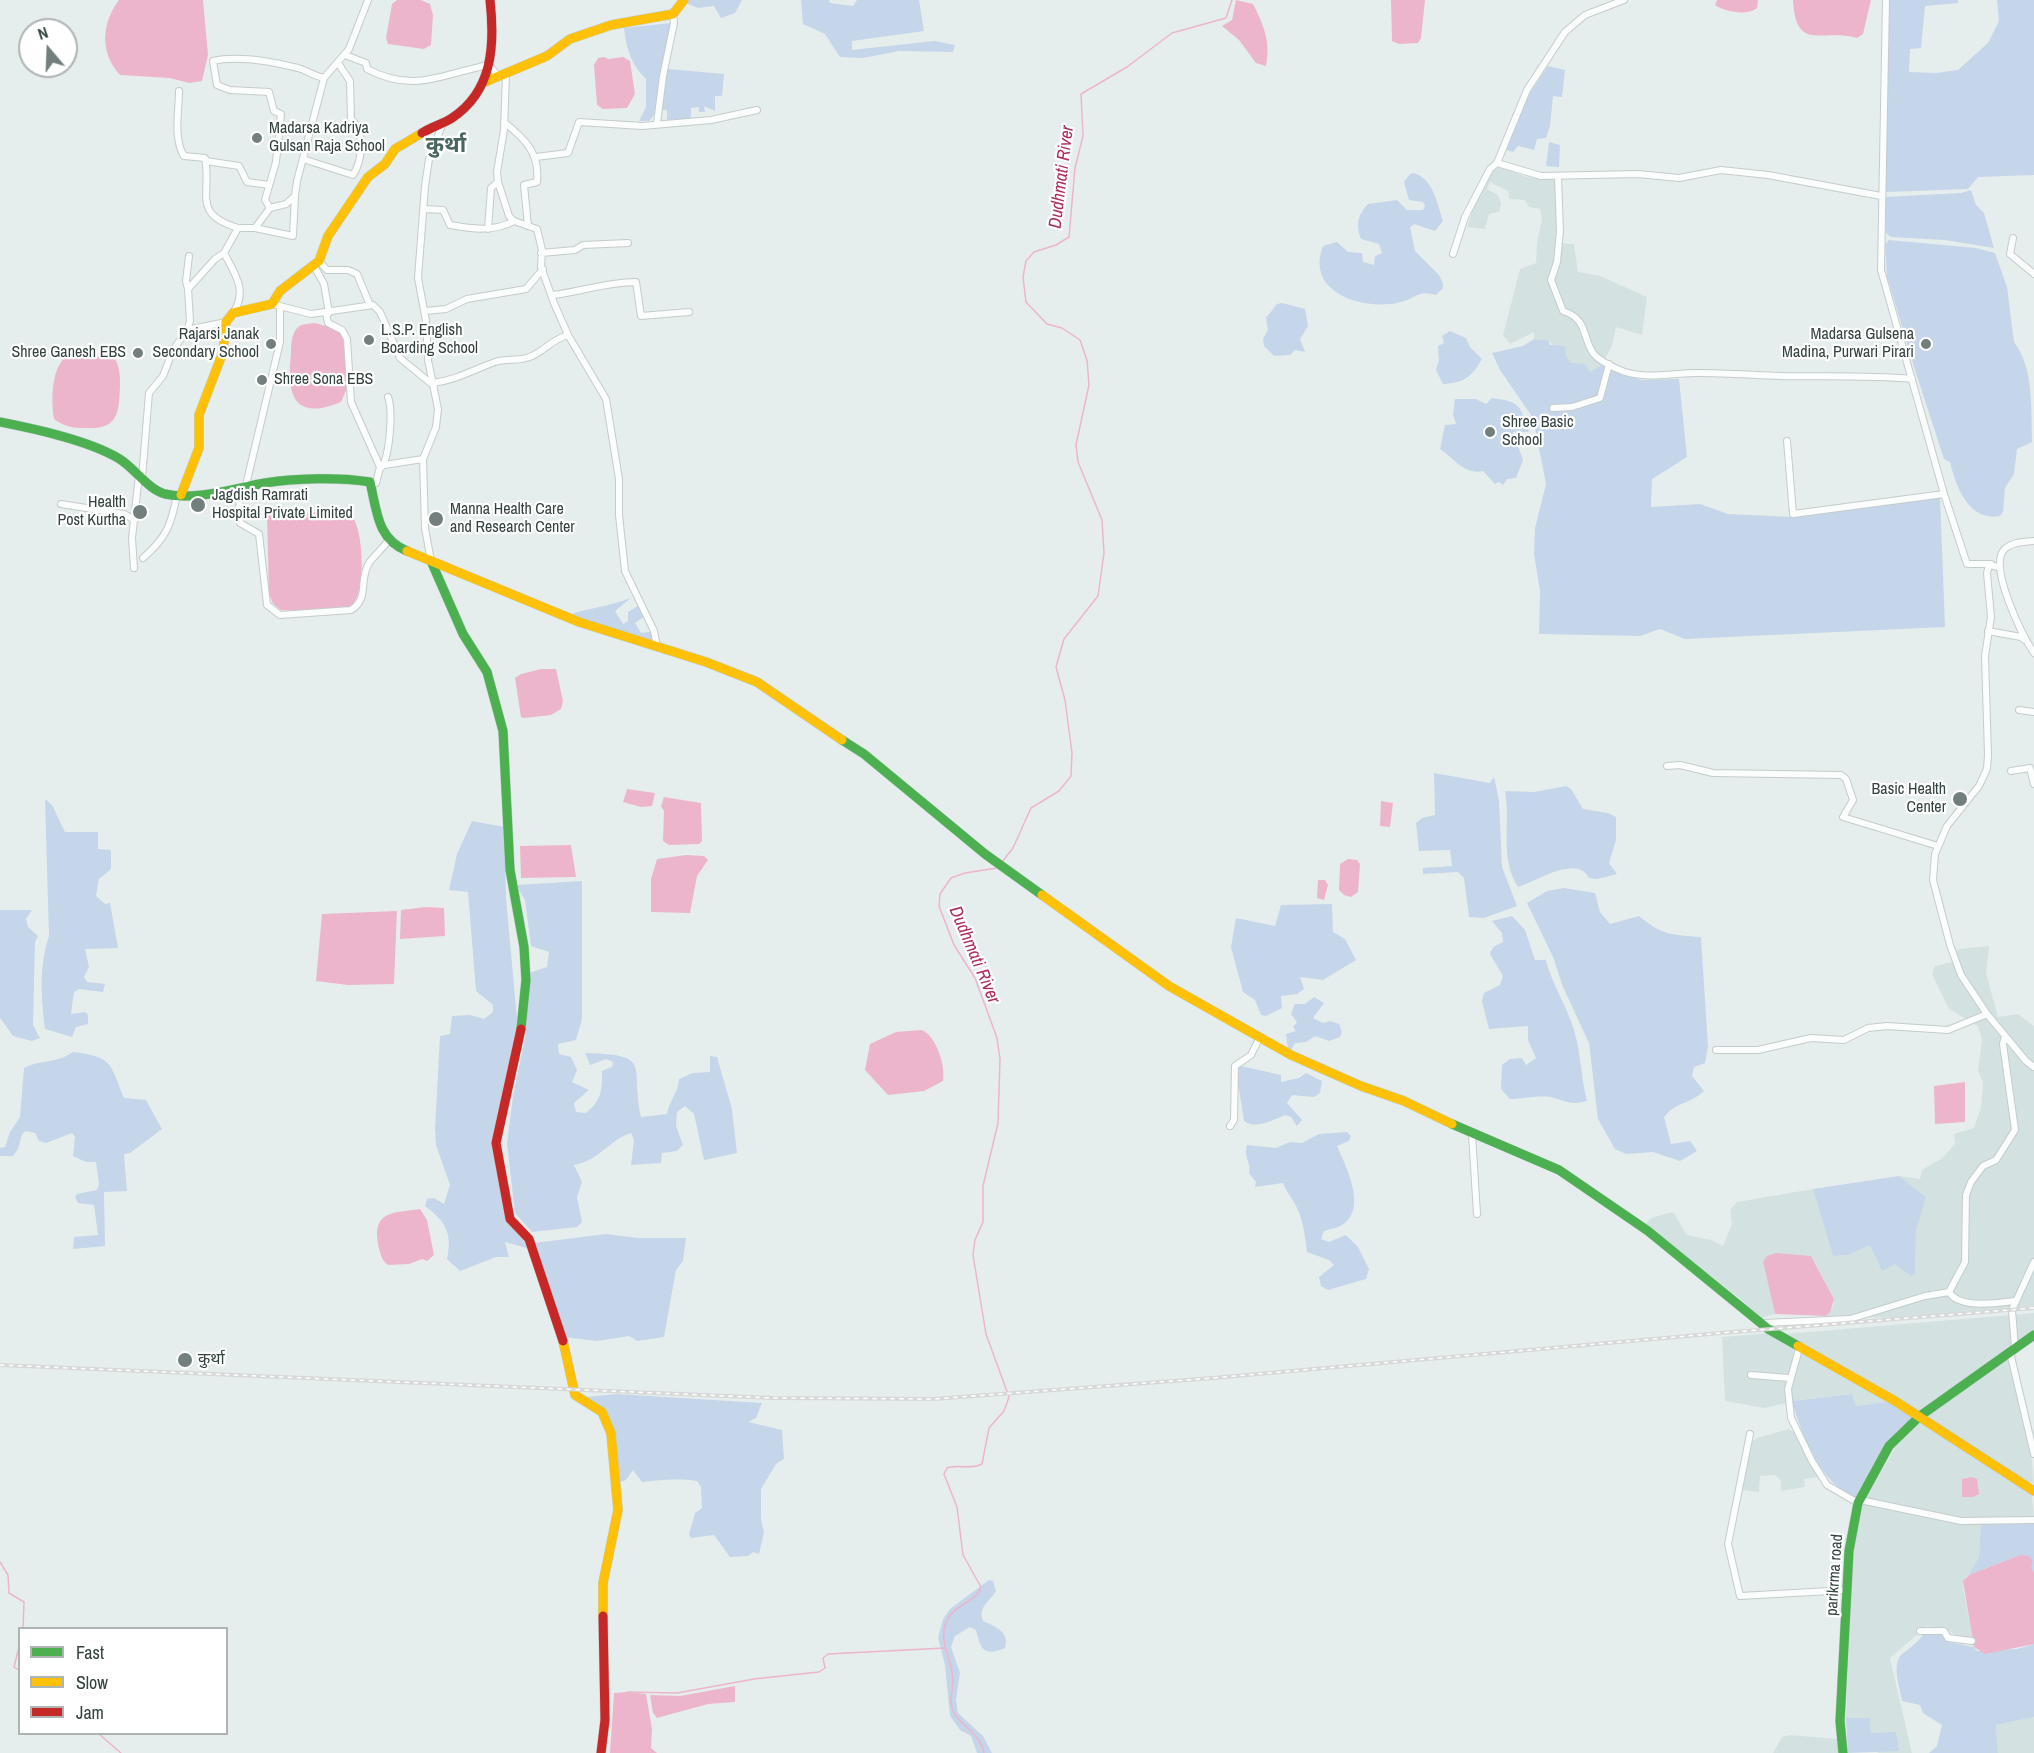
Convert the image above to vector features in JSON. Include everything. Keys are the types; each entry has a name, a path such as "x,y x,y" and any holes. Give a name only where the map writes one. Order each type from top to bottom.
{"street":[{"path":"179,91 178,141 180,151 187,157 202,156 206,161 206,207 212,217 238,228 255,228 293,236 295,196 324,78 345,55 368,0"},
{"path":"388,541 368,564 364,595 360,604 351,610 280,615 267,605 259,534 240,523 242,490 280,342 276,306 280,291 316,264 328,236 368,177 385,164 395,149 428,129 443,123 470,103 485,82 493,27 490,0"},
{"path":"485,82 547,56 570,39 610,25 673,14 684,0"},
{"path":"1453,254 1464,217 1490,169 1497,163 1527,90 1565,32 1585,15 1624,0"},
{"path":"1886,0 1886,122 1881,196 1881,270 1966,564 1991,564 1998,567"},
{"path":"657,123 663,76 674,23 673,14"},
{"path":"345,55 366,63 368,69 385,77 408,83 422,82 451,72 489,65 502,75 504,122 497,172 505,209 514,221 537,229 543,269 552,295 568,334 606,399 619,479 619,515 625,571 654,631 657,646"},
{"path":"270,208 265,200 276,162 281,114 274,111 269,92 230,90 217,85 213,61 233,60 275,64 297,68 312,76 324,78"},
{"path":"303,159 353,175 358,168 361,142 356,124 351,119 350,81 338,63"},
{"path":"536,157 568,153 579,122 642,126 711,120 757,110"},
{"path":"504,122 526,140 536,157 537,182 524,185 528,226"},
{"path":"443,123 429,159 418,278 438,409 436,427 423,459 425,528 431,561 463,634 487,672 500,712 503,731 510,870 524,947 526,980 519,1052 504,1104 496,1143 507,1208 510,1220 529,1239 535,1253 569,1360 575,1395 602,1412 610,1433 614,1454 618,1510 603,1583 605,1720 601,1753"},
{"path":"206,161 239,166 247,182 269,186"},
{"path":"1497,163 1532,175 1558,177 1638,174 1679,178 1721,170 1768,175 1881,196"},
{"path":"1558,177 1561,216 1557,262 1551,280 1553,290 1563,311 1570,313 1583,326 1594,354 1609,364 1623,371 1652,376 1696,373 1867,375 1912,379"},
{"path":"488,229 491,188 498,182"},
{"path":"255,228 270,208 286,204 295,196"},
{"path":"424,209 443,210 450,225 488,229 501,227 514,221"},
{"path":"188,289 215,259 224,253 238,228"},
{"path":"2013,238 2010,255 2034,274"},
{"path":"541,253 575,250 583,246 628,243"},
{"path":"143,558 160,543 171,525 179,495 200,448 199,416 223,352 226,322 242,296 224,253"},
{"path":"134,568 132,538 141,477 149,393 163,376 173,350 187,330 190,321 189,256"},
{"path":"316,264 327,270 348,270 357,274 370,305 380,312 400,358 434,385"},
{"path":"316,264 324,285 328,323 345,334 349,352 351,402 382,467"},
{"path":"424,311 446,309 466,299 526,289 543,269"},
{"path":"552,295 584,291 597,286 636,282 641,316 689,312"},
{"path":"233,313 276,306 311,314 370,305"},
{"path":"187,330 226,322"},
{"path":"434,385 497,361 523,360 535,355 556,338 568,334"},
{"path":"1553,408 1572,407 1600,398 1609,364"},
{"path":"0,422 46,431 118,458 157,490 179,495 242,490 266,483 353,479 376,483 382,467 391,419 388,397"},
{"path":"1787,441 1793,514 1944,494"},
{"path":"382,467 423,459"},
{"path":"370,482 383,533 388,541 579,622 657,646 757,682 786,699 879,765 986,854 1159,979 1291,1055 1361,1086 1404,1101 1472,1134 1559,1170 1648,1231 1764,1323 1768,1329 1800,1345 1920,1416 2034,1491"},
{"path":"61,504 124,513 135,520"},
{"path":"2034,541 2014,543 2003,551 1998,567 2017,622 2034,652"},
{"path":"1991,564 1987,573 1991,609 1985,656 1989,755 1987,769 1979,786 1947,826 1933,863 1933,880 1950,945 1961,975 1987,1014 2026,1061 2034,1067"},
{"path":"1988,631 2021,637 2028,643"},
{"path":"2019,710 2034,712"},
{"path":"1667,766 1680,765 1713,773 1841,775 1845,779 1853,800 1843,817 1938,846"},
{"path":"2011,771 2030,768 2034,784"},
{"path":"1716,1050 1758,1050 1810,1038 1844,1040 1868,1028 1887,1026 1948,1030 1987,1014"},
{"path":"1949,1292 1965,1262 1966,1195 1971,1182 1983,1166 1996,1160 2015,1130 2003,1044 2005,1036"},
{"path":"1230,1126 1234,1120 1234,1066 1251,1055 1260,1038"},
{"path":"1472,1134 1477,1214"},
{"path":"2034,1262 2014,1301 2012,1326 2013,1350 2034,1454"},
{"path":"1764,1323 1850,1319 1925,1296 1949,1292 1958,1299 1971,1302 2014,1301"},
{"name":"parikrma road","path":"1843,1753 1840,1721 1849,1551 1859,1502 1889,1446 1920,1416 2034,1335"},
{"path":"1800,1345 1789,1378 1788,1409 1812,1461 1827,1485 1859,1502 1961,1521 2034,1520"},
{"path":"1751,1375 1789,1378"},
{"path":"1750,1434 1728,1544 1740,1596 1848,1590"},
{"path":"1920,1631 1944,1631 1948,1638 1972,1641"}],"shaded area":[{"path":"119,0 203,0 208,55 202,81 189,83 170,78 120,75 109,57 105,38 109,19"},
{"path":"397,0 421,0 430,4 433,15 431,45 424,49 388,44 386,38 392,4"},
{"path":"689,0 742,0 735,13 721,18 714,6 698,8 686,3"},
{"path":"801,0 829,0 830,3 853,6 857,0 919,0 924,31 852,41 852,50 934,41 955,45 953,52 899,51 863,58 840,57 825,34 803,24"},
{"path":"1236,0 1253,4 1257,12 1267,42 1266,66 1256,63 1239,40 1222,26 1232,20"},
{"path":"1391,0 1425,0 1421,38 1418,43 1399,44 1392,41"},
{"path":"1717,0 1758,0 1757,8 1742,12 1719,7 1715,5"},
{"path":"1793,0 1871,0 1863,34 1857,38 1805,33 1799,27 1795,16"},
{"path":"1889,0 1958,0 1958,3 1925,6 1921,48 1910,49 1909,72 1936,73 1958,70 1988,43 1999,21 1997,0 2034,0 2034,175 1978,177 1968,189 1886,192"},
{"path":"671,23 654,115 649,121 639,121 646,107 646,79 630,55 624,28"},
{"path":"623,57 630,61 635,94 627,108 603,109 597,105 594,65 598,58 609,59"},
{"path":"1548,66 1565,70 1562,97 1553,96 1550,126 1546,138 1537,139 1534,150 1518,146 1513,152 1504,149 1528,96"},
{"path":"668,69 724,74 722,96 715,96 715,111 704,106 705,112 699,112 699,107 691,108 691,119 667,120 667,110 660,110"},
{"path":"1549,142 1560,145 1559,167 1546,166"},
{"path":"1499,166 1526,177 1556,180 1558,243 1574,244 1578,272 1600,276 1647,297 1642,335 1616,327 1612,346 1600,368 1590,372 1571,363 1548,340 1534,339 1534,332 1510,344 1503,335 1520,269 1536,263 1537,242 1542,220 1540,209 1529,207 1525,200 1509,199 1508,191 1490,182 1487,189 1498,195 1501,203 1499,212 1489,214 1485,229 1467,227 1476,200 1490,174"},
{"path":"1410,174 1421,176 1430,187 1443,221 1435,231 1414,224 1410,227 1415,251 1439,275 1443,288 1436,295 1423,294 1403,302 1383,304 1368,304 1340,294 1329,286 1322,275 1320,262 1323,246 1337,242 1348,252 1362,253 1363,262 1374,265 1375,256 1382,253 1379,244 1361,239 1358,229 1360,216 1368,204 1397,200 1407,210 1423,210 1425,206 1423,202 1409,200 1404,182"},
{"path":"1971,190 1976,205 1984,213 1994,248 1945,240 1891,237 1886,233 1885,197 1961,193"},
{"path":"1889,240 1976,248 1995,253 2007,287 2014,342 2028,376 2032,415 2032,442 2017,449 2014,474 2005,488 2003,512 2000,516 1980,514 1972,508 1960,492 1950,462 1944,459 1887,276 1885,244"},
{"path":"1282,303 1305,309 1308,326 1300,339 1305,352 1295,350 1290,355 1274,356 1264,346 1263,339 1268,330 1266,318 1277,304"},
{"path":"315,323 336,329 343,334 347,388 341,402 313,409 297,401 292,393 290,369 295,331 301,325"},
{"path":"1450,331 1466,338 1470,347 1482,359 1467,378 1443,384 1436,370 1439,360 1438,346 1444,343 1442,336"},
{"path":"1534,339 1548,340 1550,345 1565,346 1566,356 1571,363 1585,364 1590,372 1604,364 1641,380 1679,379 1687,457 1652,479 1651,507 1700,504 1728,514 1793,517 1940,496 1945,627 1685,639 1660,629 1640,636 1539,634 1540,591 1534,554 1535,528 1546,484 1533,418 1500,370 1492,353 1523,346"},
{"path":"66,356 114,358 117,364 120,375 119,404 114,418 104,426 72,427 54,419 52,403 57,369"},
{"path":"1492,398 1509,401 1518,406 1529,432 1513,432 1523,460 1516,478 1507,479 1503,485 1499,482 1495,484 1483,471 1470,471 1440,449 1445,425 1456,424 1453,414 1455,399 1476,399 1486,404"},
{"path":"318,512 350,514 355,521 361,545 360,589 351,606 345,608 317,611 281,610 273,604 269,593 267,515"},
{"path":"631,598 615,611 623,624 628,621 628,612 638,606 645,616 635,623 641,633 656,631 653,643 568,615 615,603"},
{"path":"541,669 556,669 563,701 561,709 551,715 521,717 515,678 521,674"},
{"path":"1434,773 1490,783 1494,777 1499,800 1502,867 1517,906 1484,918 1469,917 1464,878 1458,872 1423,874 1423,868 1452,866 1450,850 1419,851 1416,823 1422,818 1435,815"},
{"path":"1566,786 1571,789 1583,809 1608,813 1616,817 1616,840 1609,863 1617,874 1597,879 1589,878 1583,871 1576,868 1566,869 1518,887 1512,876 1507,852 1505,791 1534,792"},
{"path":"627,789 655,793 652,806 641,807 623,802"},
{"path":"664,797 701,803 702,841 699,844 669,845 663,841 664,811 661,806"},
{"path":"45,799 52,805 65,832 98,832 98,849 111,850 111,869 99,879 96,896 105,904 110,903 118,948 85,949 89,967 84,977 87,982 105,984 103,992 79,989 74,992 71,1014 85,1012 88,1015 88,1024 76,1027 72,1037 45,1029 42,970 49,936"},
{"path":"1381,801 1393,803 1390,827 1380,826"},
{"path":"472,821 504,827 506,898 518,1030 492,1144 506,1219 530,1249 505,1242 509,1257 496,1257 460,1271 447,1259 449,1242 446,1228 438,1217 425,1206 427,1199 434,1198 444,1204 450,1185 436,1145 440,1036 450,1034 452,1016 470,1015 484,1019 493,1012 493,1005 476,991 468,892 449,890 457,854"},
{"path":"571,845 576,877 521,878 520,846"},
{"path":"686,855 704,856 708,860 697,876 690,913 651,912 651,879 657,859"},
{"path":"1348,859 1357,860 1360,864 1358,892 1351,897 1339,890 1340,864"},
{"path":"1318,880 1325,880 1328,885 1324,900 1317,898"},
{"path":"582,881 582,1019 576,1040 558,1044 559,1054 571,1057 577,1070 572,1082 589,1090 574,1103 576,1112 586,1113 595,1104 601,1089 602,1071 612,1067 613,1062 606,1059 590,1065 585,1053 621,1056 630,1060 637,1074 641,1117 667,1114 679,1079 693,1073 710,1072 710,1056 717,1057 732,1109 737,1153 704,1160 694,1114 685,1106 677,1112 676,1126 683,1145 677,1151 662,1153 661,1163 631,1165 634,1140 631,1133 623,1136 598,1155 574,1165 582,1182 577,1197 582,1222 577,1227 532,1232 515,1213 507,1144 513,1096 525,1039 529,973 547,967 549,952 531,946 525,900 516,885"},
{"path":"1564,888 1595,893 1600,912 1610,924 1639,916 1654,927 1668,933 1701,937 1708,1047 1705,1063 1694,1067 1692,1076 1704,1091 1673,1108 1664,1117 1671,1144 1690,1141 1697,1151 1680,1161 1653,1152 1626,1154 1615,1149 1598,1119 1589,1043 1563,987 1553,957 1527,903 1547,891"},
{"path":"1332,904 1333,932 1345,939 1356,960 1323,980 1300,977 1304,989 1297,994 1281,996 1282,1008 1266,1016 1261,1015 1255,1000 1243,992 1231,947 1236,918 1275,926 1281,905"},
{"path":"426,907 444,908 445,936 400,939 401,910"},
{"path":"0,910 32,910 26,919 28,927 38,936 35,942 33,1025 40,1038 32,1041 13,1036 0,1018"},
{"path":"397,911 394,984 348,985 316,981 322,914"},
{"path":"1512,916 1525,930 1535,960 1546,960 1571,1021 1587,1101 1573,1103 1544,1096 1510,1099 1501,1089 1502,1065 1510,1059 1522,1058 1526,1065 1536,1058 1528,1040 1528,1026 1489,1029 1482,1001 1484,993 1500,985 1503,976 1490,954 1493,947 1503,942 1502,933 1492,921"},
{"path":"1989,946 1986,973 1998,1017 2018,1014 2034,1026 2034,1306 1894,1318 1826,1316 1833,1306 1834,1299 1814,1261 1764,1267 1775,1314 1761,1318 1738,1297 1645,1224 1651,1218 1673,1212 1687,1235 1711,1240 1723,1246 1732,1224 1730,1210 1737,1202 1813,1189 1833,1256 1848,1255 1870,1244 1911,1276 1915,1274 1916,1231 1926,1197 1899,1176 1920,1179 1922,1170 1941,1159 1955,1144 1954,1134 1974,1128 1981,1107 1983,1082 1978,1071 1982,1040 1978,1026 1949,1009 1932,974 1935,966 1953,962 1958,949"},
{"path":"1314,997 1324,1003 1313,1018 1323,1023 1330,1021 1339,1024 1342,1032 1340,1037 1329,1041 1315,1036 1306,1042 1295,1043 1291,1050 1288,1049 1286,1034 1296,1031 1293,1027 1297,1022 1291,1014 1295,1004 1305,1004"},
{"path":"921,1030 931,1038 939,1052 944,1075 943,1081 924,1091 888,1095 865,1070 870,1044 896,1032"},
{"path":"73,1052 96,1056 108,1064 124,1098 146,1100 162,1129 130,1153 124,1154 127,1191 104,1192 105,1246 73,1249 74,1237 98,1235 94,1205 78,1203 75,1197 77,1194 97,1190 99,1184 96,1162 86,1162 73,1156 75,1137 72,1133 46,1143 39,1141 35,1133 26,1131 22,1134 18,1149 13,1156 0,1156 0,1148 5,1147 10,1132 20,1117 24,1068 61,1058"},
{"path":"1241,1066 1281,1075 1281,1082 1299,1078 1306,1073 1322,1081 1320,1093 1314,1097 1292,1095 1287,1103 1302,1120 1297,1126 1291,1117 1285,1115 1264,1123 1249,1124 1244,1121 1236,1070"},
{"path":"1965,1082 1965,1122 1935,1124 1934,1086"},
{"path":"1347,1132 1351,1136 1349,1141 1337,1146 1353,1187 1353,1209 1350,1218 1338,1227 1324,1231 1321,1239 1329,1242 1346,1235 1358,1247 1369,1269 1366,1279 1328,1290 1321,1286 1319,1277 1334,1265 1329,1260 1307,1252 1299,1214 1283,1183 1255,1187 1256,1182 1249,1173 1246,1150 1247,1145 1276,1148 1290,1142 1302,1143 1319,1134"},
{"path":"1899,1176 1926,1197 1916,1231 1915,1274 1911,1276 1895,1264 1882,1271 1870,1245 1848,1255 1833,1256 1813,1189"},
{"path":"420,1209 427,1220 434,1255 427,1261 422,1259 409,1264 388,1265 382,1258 378,1244 377,1233 382,1219 394,1213"},
{"path":"606,1234 638,1238 686,1238 683,1261 676,1270 664,1337 637,1341 629,1336 597,1341 564,1337 534,1243"},
{"path":"1776,1253 1811,1256 1834,1299 1830,1312 1826,1316 1775,1314 1763,1262 1767,1256"},
{"path":"2034,1313 2034,1332 1919,1413 1785,1334"},
{"path":"1770,1333 1864,1386 1887,1402 1856,1406 1852,1394 1798,1400 1765,1408 1725,1401 1722,1337"},
{"path":"2009,1355 2032,1461 2034,1483 2022,1480 1926,1417"},
{"path":"617,1394 762,1403 756,1418 748,1422 782,1430 784,1459 776,1464 761,1489 761,1519 764,1532 759,1554 753,1552 748,1556 730,1557 714,1535 691,1538 689,1534 695,1513 702,1508 701,1487 697,1481 676,1479 642,1482 633,1470 626,1480 620,1482 614,1435 586,1397"},
{"path":"1852,1394 1856,1406 1887,1402 1915,1417 1890,1439 1857,1499 1844,1492 1833,1482 1814,1458 1792,1401"},
{"path":"1919,1424 1931,1426 2032,1495 2034,1518 1981,1521 1979,1557 1965,1578 1963,1586 1974,1647 1949,1631 1927,1626 1890,1658 1912,1753 1878,1753 1869,1718 1846,1718 1852,1562 1863,1504 1895,1448"},
{"path":"1789,1429 1795,1433 1818,1477 1804,1479 1805,1487 1781,1491 1781,1481 1775,1475 1760,1476 1759,1492 1742,1490 1750,1443 1757,1438"},
{"path":"1972,1477 1977,1479 1979,1494 1973,1497 1962,1497 1962,1479"},
{"path":"1981,1521 2034,1524 2034,1572 2020,1555 1969,1575 1979,1557"},
{"path":"2020,1555 2029,1556 2033,1562 2031,1567 2034,1572 2034,1644 1985,1654 1974,1647 1963,1581 1969,1575"},
{"path":"989,1580 993,1581 996,1591 983,1608 983,1621 1004,1634 1005,1648 992,1652 984,1650 976,1630 970,1627 955,1636 951,1647 960,1673 956,1700 958,1713 983,1736 992,1753 977,1753 971,1736 960,1730 950,1716 945,1665 938,1638 943,1619 950,1609"},
{"path":"1923,1635 1943,1635 1948,1642 1974,1647 1977,1651 2017,1649 2034,1644 2034,1717 1996,1725 1998,1753 1929,1753 1937,1746 1942,1725 1923,1713 1920,1705 1902,1701 1897,1664 1902,1654"},
{"path":"735,1686 735,1702 708,1704 657,1718 653,1713 650,1695 680,1696"},
{"path":"614,1693 646,1694 652,1729 651,1748 657,1753 610,1753"},
{"path":"2034,1717 2034,1753 1998,1753 1996,1725"},
{"path":"1846,1718 1870,1718 1871,1733 1896,1732 1899,1751 1848,1753"},
{"path":"1790,1735 1838,1739 1840,1753 1773,1753 1782,1737"}],"waterway":[{"name":"Dudhmati River","path":"1002,862 1013,848 1031,808 1059,791 1071,776 1072,753 1065,700 1056,667 1064,639 1098,596 1104,553 1102,520 1078,462 1076,445 1089,385 1087,360 1080,340 1062,328 1047,324 1026,302 1023,277 1026,261 1034,252 1056,245 1069,237 1075,168 1083,136 1081,94 1127,67 1172,33 1226,18 1232,0"},
{"name":"Dudhmati River","path":"984,1753 976,1736 958,1718 951,1705 953,1681 944,1637 946,1622 954,1611 975,1596 981,1587 963,1555 957,1507 944,1474 947,1468 974,1467 982,1464 989,1428 1004,1411 1009,1397 986,1334 973,1255 975,1240 983,1222 983,1186 998,1123 1000,1059 997,1038 975,978 954,945 939,906 940,894 951,878 965,873 997,868"},
{"path":"0,1562 8,1575 9,1593 24,1602 23,1627"},
{"path":"627,1692 677,1693 754,1679 819,1672 825,1668 823,1658 828,1654 945,1648"},
{"path":"18,1651 14,1667 18,1670"},
{"path":"100,1735 121,1753"}],"railway":[{"path":"0,1365 773,1398 934,1399 1213,1378 2034,1308"}],"traffic: fast":[{"path":"0,422 91,446 124,462 152,488 177,496 202,495 277,481 303,479 345,479 370,482 384,532 397,546 407,551"},
{"path":"431,561 463,634 487,672 503,731 510,870 524,947 526,980 521,1029"},
{"path":"842,740 864,754 985,854 1042,895"},
{"path":"1452,1124 1559,1170 1648,1231 1768,1329 1798,1346"},
{"path":"1843,1753 1840,1721 1849,1551 1858,1503 1889,1446 1920,1416 2034,1335"}],"traffic: slow":[{"path":"485,82 547,56 570,39 611,25 673,14 684,0"},
{"path":"181,495 199,448 199,415 223,352 226,322 233,313 272,304 280,291 319,261 328,236 368,177 385,164 395,149 422,133"},
{"path":"407,551 579,622 706,662 757,682 842,740"},
{"path":"1042,895 1169,986 1291,1055 1361,1086 1404,1101 1452,1124"},
{"path":"563,1341 575,1395 602,1412 611,1433 618,1510 603,1583 603,1616"},
{"path":"1798,1346 1895,1401 2034,1491"}],"traffic: jam":[{"path":"422,133 448,120 466,107 483,81 491,50 490,0"},
{"path":"521,1029 496,1143 510,1219 529,1239 563,1341"},
{"path":"601,1753 605,1720 603,1616"}],"place":[{"name":"Madarsa Kadriya Gulsan Raja School","path":"257,138"},
{"name":"L.S.P. English Boarding School","path":"369,340"},
{"name":"Rajarsi Janak Secondary School","path":"271,344"},
{"name":"Madarsa Gulsena Madina, Purwari Pirari","path":"1926,344"},
{"name":"Shree Ganesh EBS","path":"138,353"},
{"name":"Shree Sona EBS","path":"262,380"},
{"name":"Shree Basic School","path":"1490,432"},
{"name":"Jagdish Ramrati Hospital Private Limited","path":"198,505"},
{"name":"Health Post Kurtha","path":"140,512"},
{"name":"Manna Health Care and Research Center","path":"436,519"},
{"name":"Basic Health Center","path":"1960,799"},
{"name":"कुर्था","path":"185,1360"}],"district":[{"name":"कुर्था","path":"446,146"}]}
